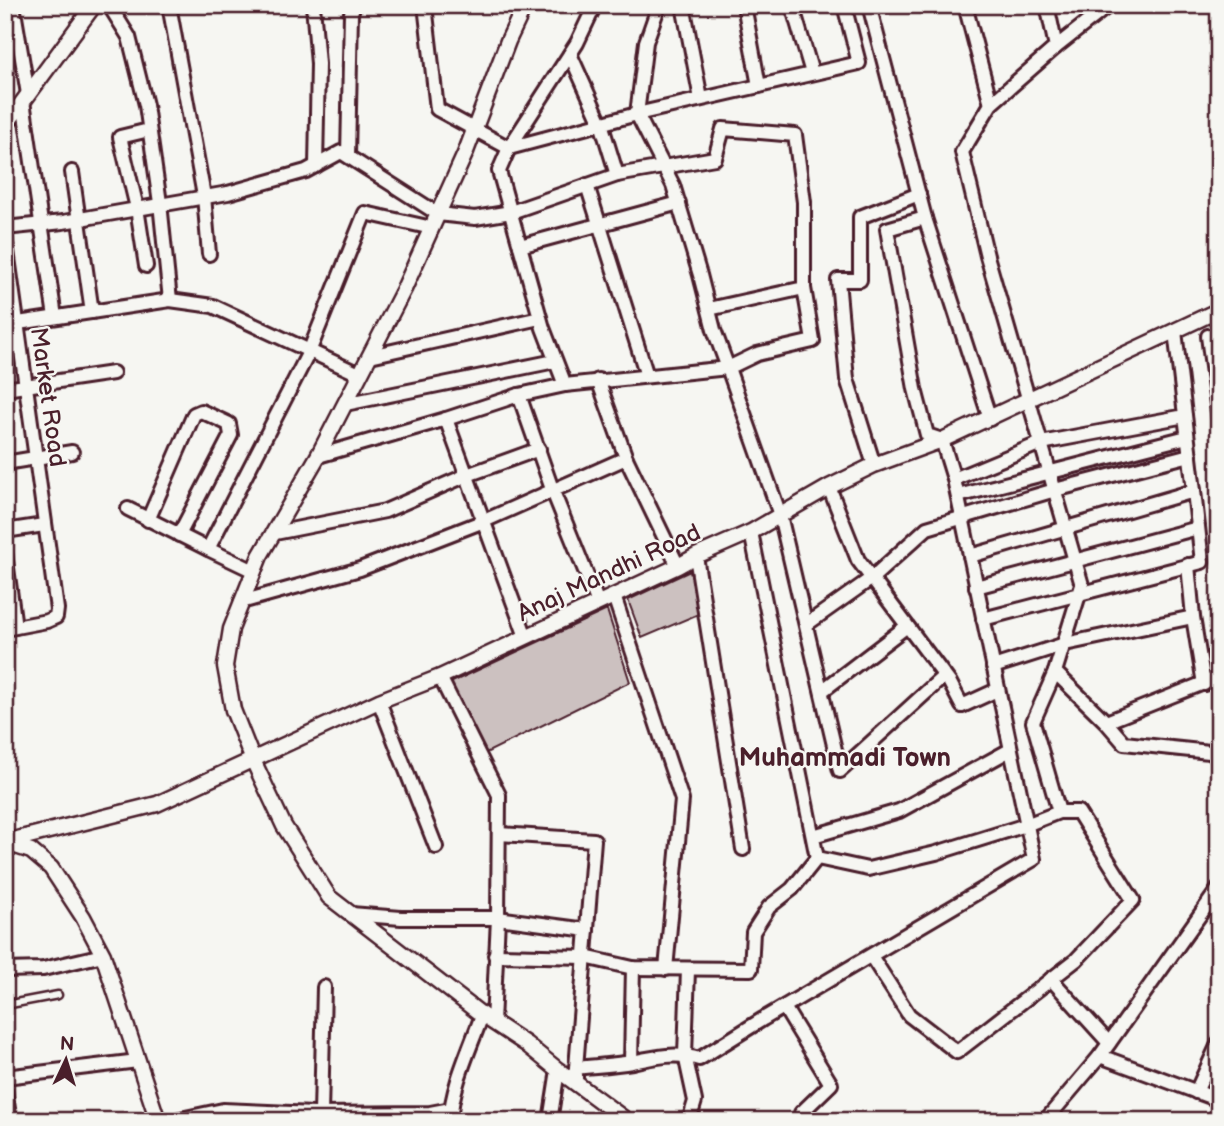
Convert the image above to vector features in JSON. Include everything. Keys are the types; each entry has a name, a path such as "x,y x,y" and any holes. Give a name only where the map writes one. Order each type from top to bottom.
{"street":[{"path":"13,5 18,104 55,317"},
{"path":"5,126 18,104 94,5"},
{"path":"109,5 129,37 146,105 170,300"},
{"path":"169,5 204,197 209,254"},
{"path":"313,5 318,64 316,166"},
{"path":"348,156 351,13 354,5"},
{"path":"425,5 437,109 509,148 637,114 859,63 844,5"},
{"path":"525,5 435,221 370,356 254,571 231,629 225,666 233,710 252,758 284,826 329,897 627,1121"},
{"path":"565,385 540,318 499,171 509,148 570,54 596,5"},
{"path":"659,5 646,42 637,114 679,203 728,368 780,515 840,771 944,676"},
{"path":"683,5 701,99"},
{"path":"744,5 759,86"},
{"path":"792,5 813,74"},
{"path":"869,5 925,218 990,419"},
{"path":"965,5 991,104"},
{"path":"1047,5 1056,47"},
{"path":"1059,812 1033,722 1065,645 1082,585 987,256 962,152 991,104 1109,5"},
{"path":"570,54 601,123 617,175"},
{"path":"208,549 309,352 365,213 435,221 511,212 617,175 715,158 723,129 795,135 804,202 804,288 813,341 757,354 728,368 598,380 519,395 318,456"},
{"path":"146,266 137,208 120,137 149,130"},
{"path":"5,228 41,225 228,193 306,171 341,152 435,221"},
{"path":"72,172 92,312"},
{"path":"587,185 648,376"},
{"path":"874,465 847,379 838,280 860,280 860,217 919,194"},
{"path":"520,246 679,203"},
{"path":"576,1068 631,1062 652,1056 685,1055 699,1059 1034,859 954,480 942,440 928,435 915,389 887,229 925,218"},
{"name":"Market Road","path":"5,236 11,324 25,386 57,609 56,618 10,628"},
{"path":"709,309 804,288"},
{"path":"11,324 170,300 214,306 359,374"},
{"path":"1214,313 1219,420"},
{"name":"Anaj Mandhi Road","path":"5,843 157,804 379,701 440,677 751,532 874,465 990,419 1214,313"},
{"path":"370,356 540,318"},
{"path":"983,619 1202,562 1175,331"},
{"path":"345,404 555,361"},
{"path":"5,389 113,373"},
{"path":"598,380 626,458 678,566"},
{"path":"519,395 552,489 598,603"},
{"path":"148,520 194,414 201,411 229,425 231,435 178,536"},
{"path":"954,480 1041,443 1185,416"},
{"path":"446,419 526,637"},
{"path":"958,496 1187,437"},
{"path":"275,533 385,511 467,475 539,449"},
{"path":"5,463 72,452"},
{"path":"807,624 872,578 927,528 1055,490 1190,455"},
{"path":"241,602 360,569 484,521 626,458"},
{"path":"830,487 858,559 944,676 962,706 998,690"},
{"path":"970,556 1194,491"},
{"path":"128,509 178,536 254,571"},
{"path":"5,531 44,525"},
{"path":"976,587 1198,528"},
{"path":"495,955 585,957 633,968 666,970 751,969 753,932 769,907 792,889 817,858 751,532"},
{"path":"5,553 10,628"},
{"path":"695,556 743,849"},
{"path":"1188,565 1204,684"},
{"path":"614,596 682,800 666,970"},
{"path":"993,667 1065,645 1193,617"},
{"path":"822,691 907,626"},
{"path":"1055,672 1124,743 1219,753"},
{"path":"171,1121 223,1110 451,1115 488,1019 498,918 499,795 440,677"},
{"path":"1106,722 1219,677"},
{"path":"379,701 436,847"},
{"path":"813,836 899,811 1010,750"},
{"path":"817,858 868,869 936,853 1059,812 1078,812 1133,900 1076,960 957,1052 909,1015 871,956"},
{"path":"499,834 594,841 576,1084"},
{"path":"5,843 31,851 51,868 83,916 103,955 158,1121"},
{"path":"1046,1120 1100,1056 1219,888"},
{"path":"351,914 401,918 498,918 587,930"},
{"path":"5,970 43,969 103,955"},
{"path":"631,1062 633,968"},
{"path":"688,970 685,1055 695,1101 688,1121"},
{"path":"1051,979 1109,1043"},
{"path":"321,1114 324,986"},
{"path":"783,1007 831,1084 801,1113 808,1121"},
{"path":"1196,1092 1219,1042"},
{"path":"1100,1056 1219,1100"},
{"path":"5,1077 138,1061"},
{"path":"550,1121 558,1070"},
{"path":"5,1090 10,1121"}],"lane":[{"path":"5,1004 58,995"}],"building":[{"path":"690,571 701,613 642,638 628,600"},
{"path":"607,610 630,682 486,753 450,683"}],"district":[{"name":"Muhammadi Town","path":"845,758"}]}
